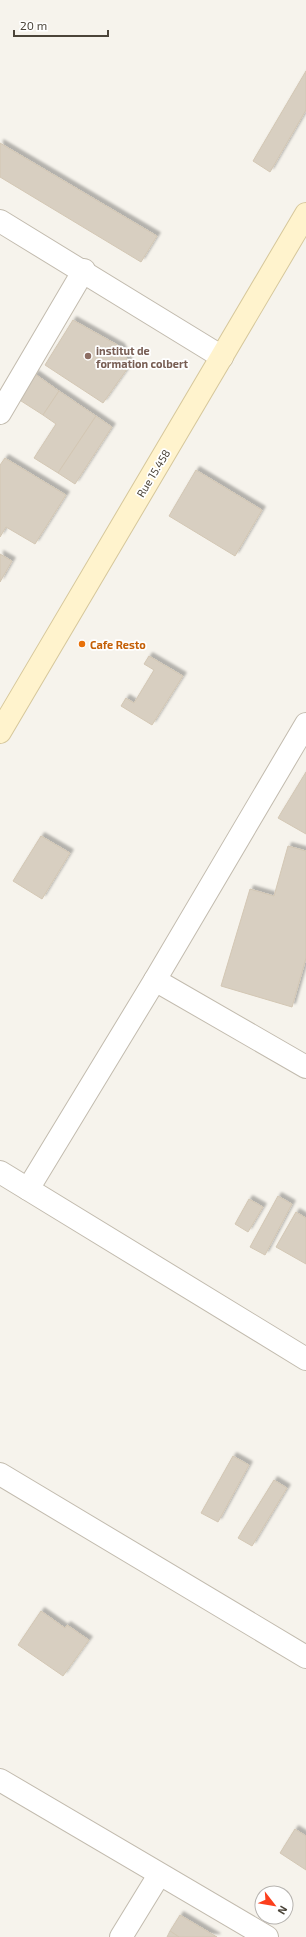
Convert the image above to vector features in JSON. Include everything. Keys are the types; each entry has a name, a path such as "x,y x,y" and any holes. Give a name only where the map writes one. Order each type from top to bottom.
{"main road":[{"name":"Rue 15.458","path":"0,732 306,214"}],"street":[{"path":"0,221 84,270 222,357"},
{"path":"0,413 84,270"},
{"path":"28,1189 155,980 306,724"},
{"path":"155,980 306,1067"},
{"path":"0,1172 306,1359"},
{"path":"0,1474 304,1652"},
{"path":"0,1780 159,1875 267,1937"},
{"path":"121,1937 159,1875"}],"building":[{"path":"306,71 306,110 270,172 253,161"},
{"path":"0,143 157,236 141,262 0,177"},
{"name":"institut de formation colbert","path":"73,320 121,347 130,365 103,403 45,365"},
{"path":"35,374 59,391 43,415 18,399"},
{"path":"59,391 96,416 58,473 34,458 56,424 43,415"},
{"path":"96,416 112,427 75,484 58,473"},
{"path":"5,458 66,495 35,544 6,527 0,537 0,465"},
{"path":"196,470 262,510 235,556 169,516"},
{"path":"0,554 12,561 0,582"},
{"path":"149,656 183,676 152,725 121,706 126,698 134,703 154,670 144,664"},
{"path":"306,772 306,834 278,818"},
{"path":"41,836 70,853 42,899 13,881"},
{"path":"288,846 306,851 306,958 292,1007 221,986 250,889 274,896"},
{"path":"278,1196 292,1204 265,1255 250,1247"},
{"path":"249,1199 263,1207 248,1232 235,1224"},
{"path":"296,1212 306,1218 306,1264 276,1247"},
{"path":"233,1456 249,1465 218,1522 201,1513"},
{"path":"274,1480 287,1488 252,1546 238,1538"},
{"path":"41,1611 65,1628 67,1625 89,1640 63,1676 18,1645"},
{"path":"295,1829 306,1836 306,1870 280,1853"},
{"path":"180,1915 217,1937 179,1937 170,1931"},
{"path":"170,1931 179,1937 167,1937"}],"place":[{"name":"institut de formation colbert","path":"88,356"},
{"name":"Cafe Resto","path":"82,644"}]}
